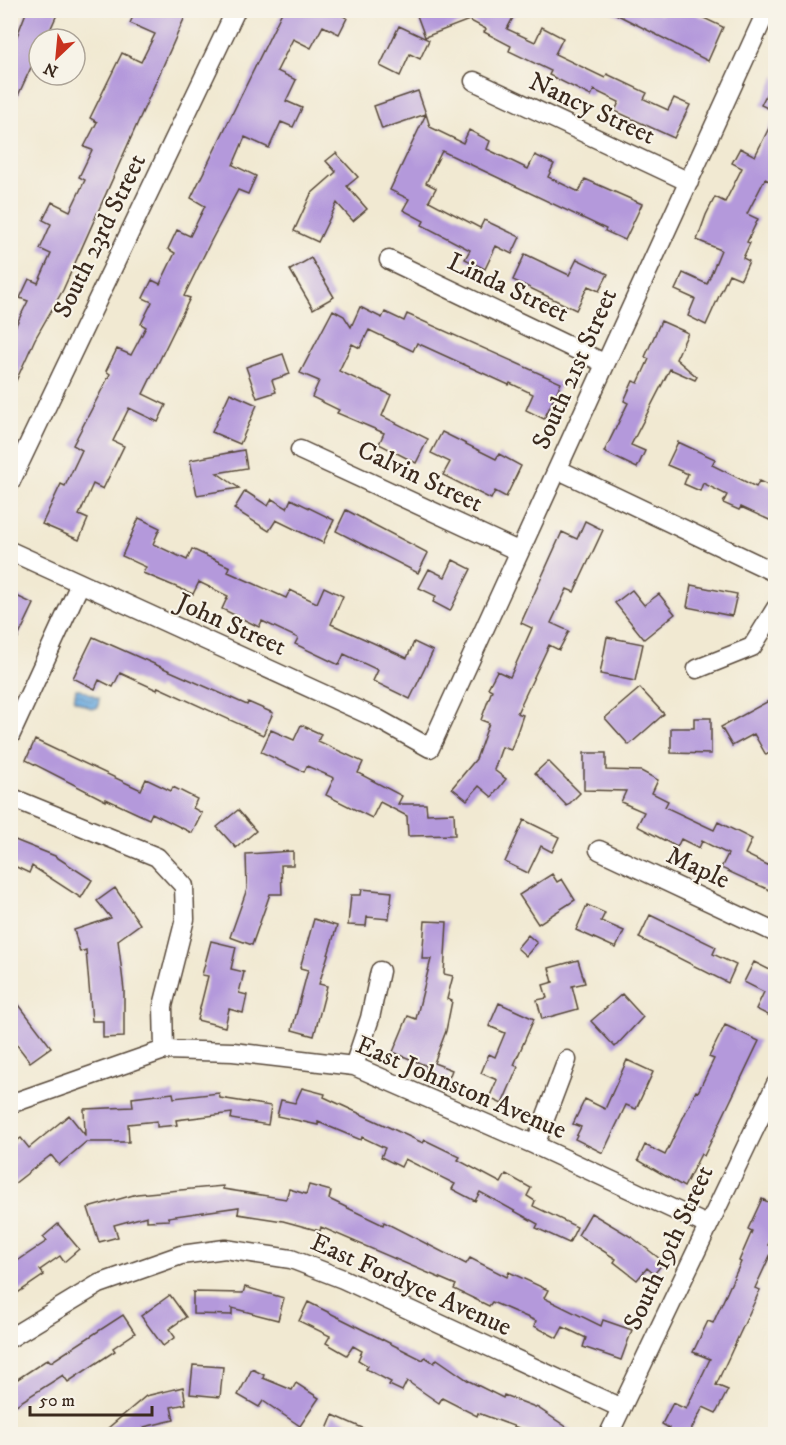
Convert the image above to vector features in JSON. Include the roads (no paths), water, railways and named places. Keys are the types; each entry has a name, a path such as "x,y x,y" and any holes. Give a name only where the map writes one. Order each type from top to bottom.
{"street":[{"name":"South 23rd Street","path":"10,483 236,10"},
{"name":"South 21st Street","path":"430,748 518,551 559,470 604,363 767,10"},
{"name":"Nancy Street","path":"474,81 688,182"},
{"name":"Linda Street","path":"389,260 604,363"},
{"name":"Calvin Street","path":"300,450 518,551"},
{"path":"559,470 776,573"},
{"name":"John Street","path":"10,551 378,719 430,748"},
{"path":"10,736 80,584"},
{"path":"697,669 752,647 776,608"},
{"path":"10,797 158,857 184,886 185,919 163,1006 164,1050"},
{"name":"Maple","path":"599,850 776,933"},
{"path":"354,1066 370,1018 380,971"},
{"name":"East Johnston Avenue","path":"10,1104 164,1050 233,1052 354,1066 535,1145 707,1225"},
{"path":"535,1145 567,1060"},
{"name":"South 19th Street","path":"609,1434 776,1084"},
{"name":"East Fordyce Avenue","path":"10,1338 99,1284 181,1255 225,1249 291,1259 343,1279 621,1408"}],"water":[{"path":"76,689 99,698 98,707 93,709 74,700"}]}
